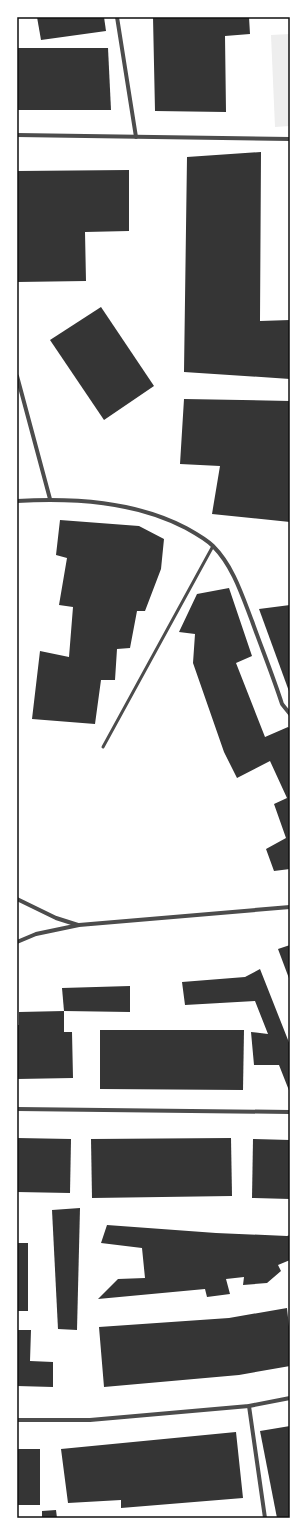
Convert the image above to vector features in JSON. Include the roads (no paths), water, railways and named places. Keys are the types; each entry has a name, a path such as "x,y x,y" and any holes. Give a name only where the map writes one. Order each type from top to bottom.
{"street":[{"path":"117,17 136,137"},
{"path":"17,135 290,139"},
{"path":"17,376 50,499"},
{"path":"17,500 50,499 95,502 134,509 176,523 193,532 213,546 228,565 239,586 282,704 290,714"},
{"path":"17,899 56,918 79,925"},
{"path":"17,942 36,934 79,925 290,907"},
{"path":"17,1109 290,1112"},
{"path":"17,1420 90,1420 249,1406 290,1398"},
{"path":"249,1406 265,1518"}],"lane":[{"path":"103,747 213,546"}]}
